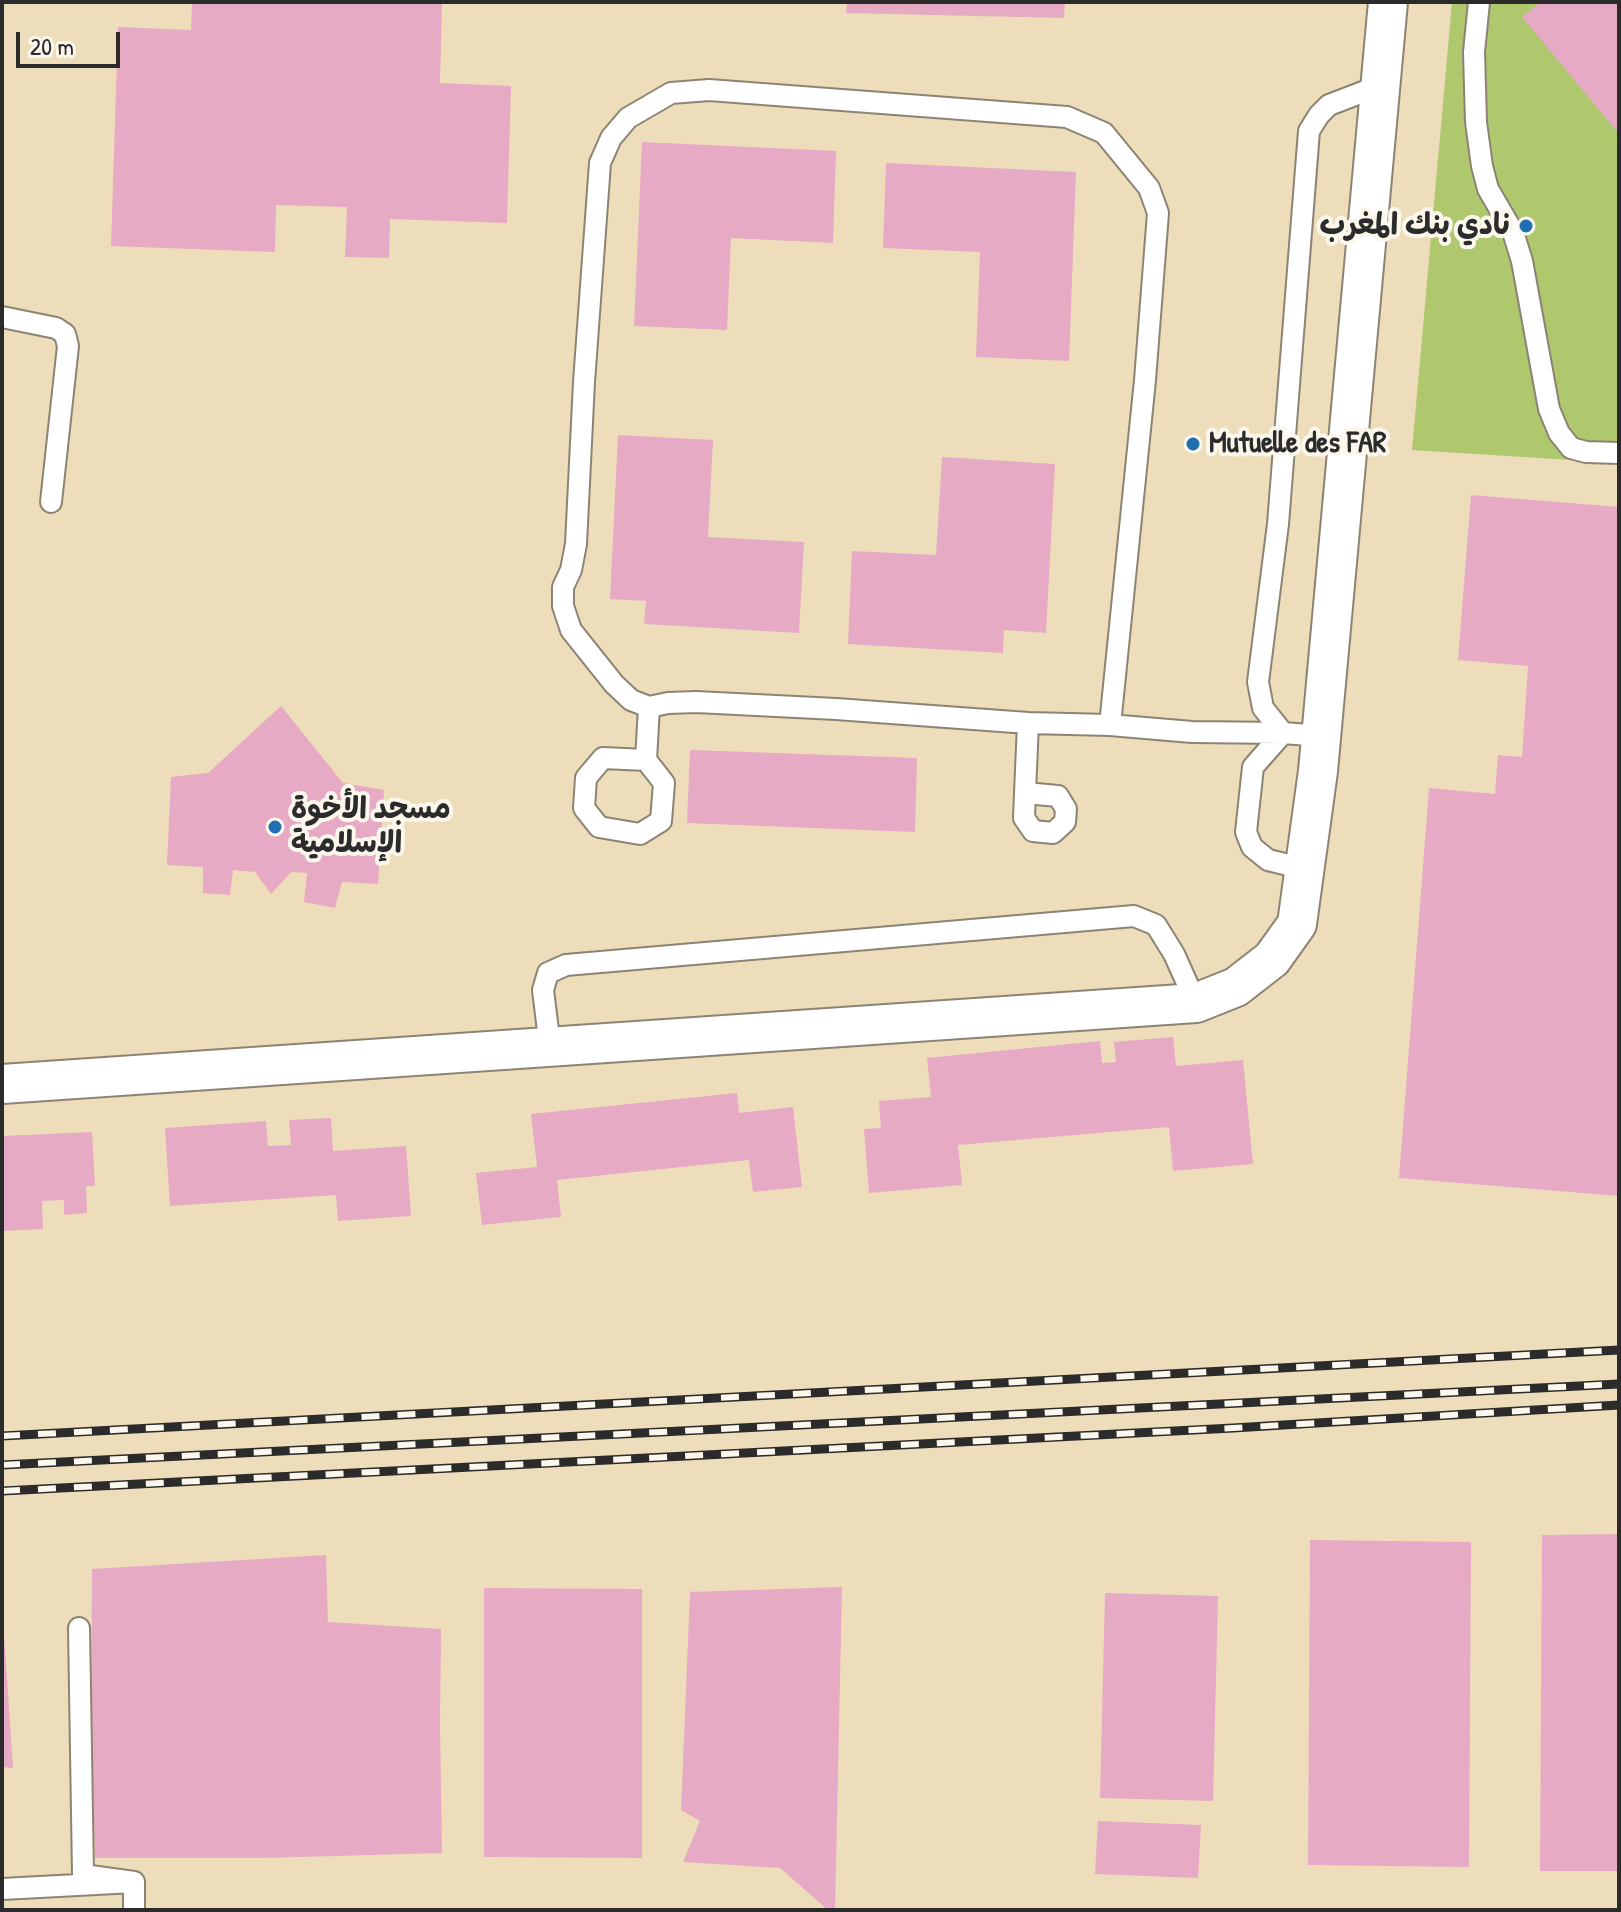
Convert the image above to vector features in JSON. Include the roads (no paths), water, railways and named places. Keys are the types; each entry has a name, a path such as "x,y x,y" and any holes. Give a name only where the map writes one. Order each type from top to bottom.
{"street":[{"path":"2,1084 1196,1003 1236,987 1272,959 1297,924 1322,736 1388,2"}],"lane":[{"path":"1479,2 1474,52 1476,122 1482,166 1488,189 1513,232 1522,261 1549,409 1559,433 1571,448 1586,452 1619,453"},
{"path":"1283,733 1263,708 1258,682 1278,524 1309,131 1329,105 1381,85"},
{"path":"1110,725 1157,228 1158,213 1149,188 1104,133 1067,117 709,90 671,93 628,118 611,138 600,163 576,544 571,570 563,587 563,606 571,630 593,660 631,700 649,707 696,702 1192,732 1322,736"},
{"path":"2,317 56,328 65,334 68,346 51,502"},
{"path":"646,760 603,758 586,778 584,808 599,827 640,834 661,821 664,783 646,760 649,707"},
{"path":"1025,793 1028,723"},
{"path":"1283,733 1253,767 1246,832 1252,847 1268,860 1305,869"},
{"path":"550,1047 543,990 548,973 566,965 1134,916 1156,925 1174,954 1196,1003"},
{"path":"79,1628 83,1875 134,1882"},
{"path":"2,1889 134,1882"},
{"path":"134,1882 134,1910"}],"railway":[{"path":"2,1436 1619,1350"},
{"path":"2,1465 1619,1384"},
{"path":"2,1491 1233,1428 1619,1405"}],"place":[{"name":"نادي بنك المغرب","path":"1526,226"},
{"name":"Mutuelle des FAR","path":"1193,444"},
{"name":"مسجد الأخوة الإسلامية","path":"275,827"}]}
